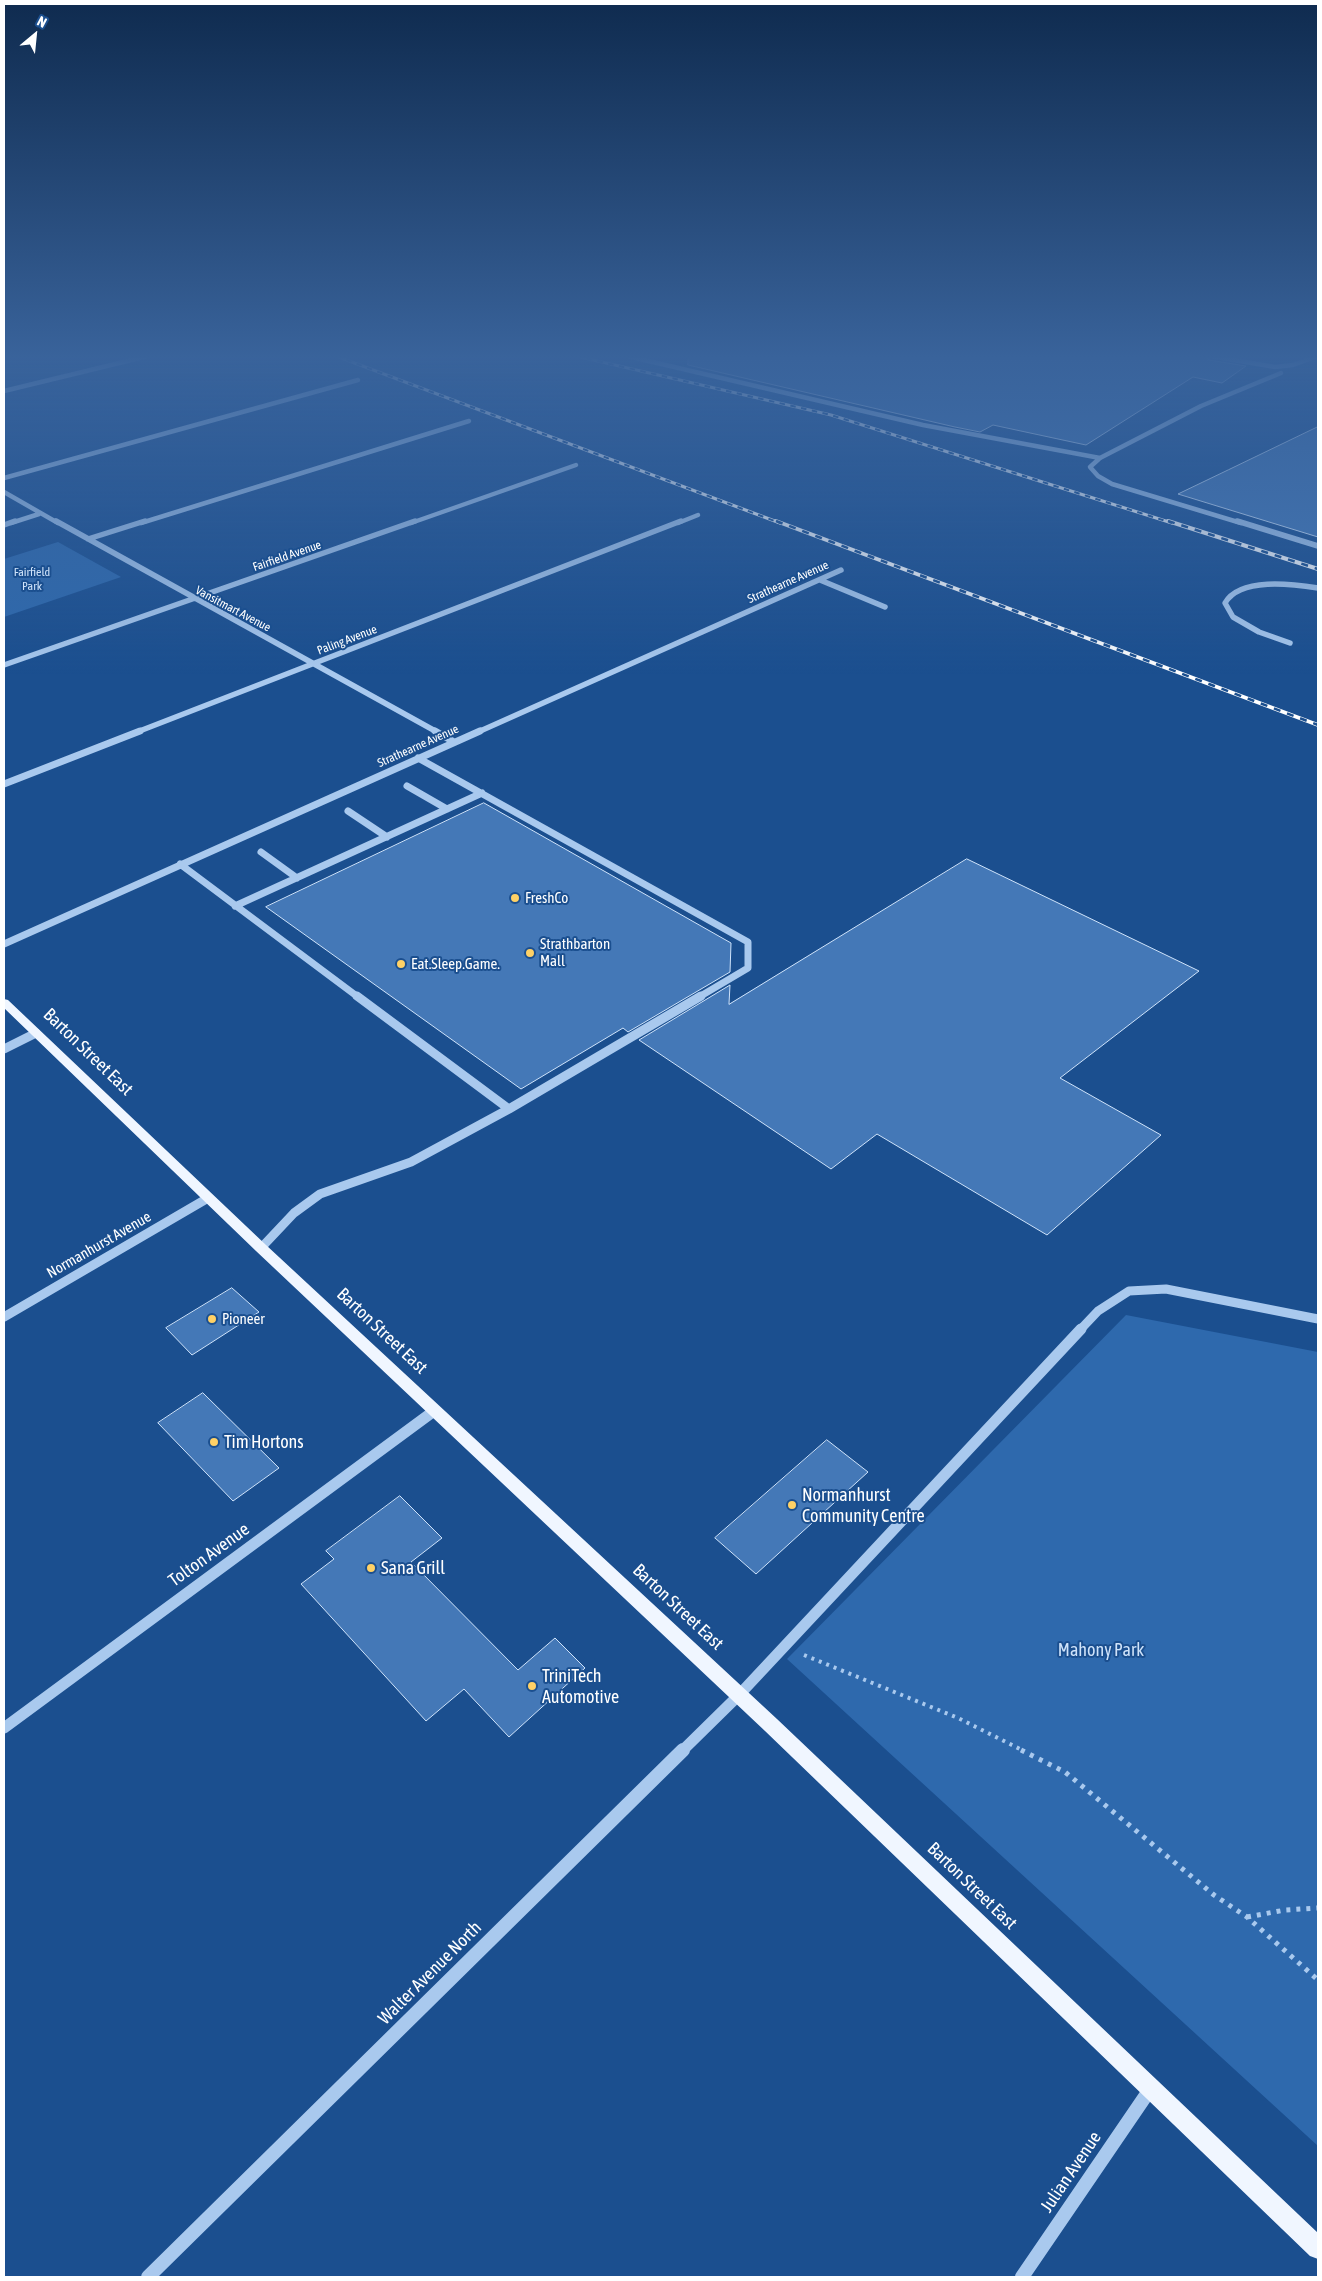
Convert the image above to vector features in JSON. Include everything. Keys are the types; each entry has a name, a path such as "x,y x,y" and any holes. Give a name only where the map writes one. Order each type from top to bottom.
{"main road":[{"name":"Barton Street East","path":"4,1002 261,1248 739,1695 1318,2248"}],"street":[{"path":"4,478 60,462"},
{"path":"88,539 335,462"},
{"path":"1095,462 1090,467 1094,474 1102,480 1318,546"},
{"name":"Fairfield Avenue","path":"4,665 576,466"},
{"name":"Vansitmart Avenue","path":"4,492 39,514 88,539 193,600 315,664 454,742"},
{"path":"4,524 39,514"},
{"name":"Paling Avenue","path":"4,784 698,515"},
{"name":"Strathearne Avenue","path":"4,944 841,570"},
{"path":"820,580 885,606"},
{"path":"1290,643 1259,632 1233,617 1225,602 1232,593 1253,586 1278,584 1318,588"},
{"path":"261,1248 294,1213 320,1194 411,1162 509,1109 748,968 748,942 418,758"},
{"path":"407,786 447,809"},
{"path":"236,906 482,793"},
{"path":"348,812 387,837"},
{"path":"261,852 297,878"},
{"path":"180,864 509,1109"},
{"path":"4,1049 36,1033"},
{"name":"Normanhurst Avenue","path":"4,1317 208,1198"},
{"name":"Walter Avenue North","path":"148,2277 739,1695 1098,1311 1129,1291 1166,1289 1318,1319"},
{"name":"Tolton Avenue","path":"4,1728 434,1411"},
{"name":"Julian Avenue","path":"1022,2277 1151,2088"}],"path":[{"path":"800,1653 958,1718 1065,1772 1214,1895 1246,1917 1318,1980"},
{"path":"1246,1917 1285,1910 1318,1908"}],"green space":[{"name":"Fairfield Park","path":"58,542 121,577 4,617 4,559"},
{"name":"Mahony Park","path":"1126,1315 1318,1352 1318,2146 787,1659"}],"building":[{"path":"1244,462 1318,462 1318,537 1178,494"},
{"name":"Strathbarton Mall","path":"484,803 731,943 730,972 628,1032 623,1028 521,1089 266,907"},
{"path":"967,859 1199,971 1060,1078 1161,1135 1047,1235 877,1134 831,1169 639,1040 730,985 729,1004"},
{"path":"232,1288 259,1312 192,1355 166,1328"},
{"path":"203,1393 279,1468 233,1501 158,1423"},
{"name":"Normanhurst Community Centre","path":"827,1440 868,1472 756,1574 715,1538"},
{"path":"400,1496 442,1538 411,1562 518,1670 555,1638 585,1668 509,1737 464,1689 426,1721 301,1584 334,1559 326,1551"}],"railway":[{"path":"619,462 780,523"},
{"path":"981,462 1172,523"},
{"path":"776,521 1318,725"},
{"path":"1168,521 1318,569"}],"place":[{"name":"FreshCo","path":"515,898"},
{"name":"Strathbarton Mall","path":"530,953"},
{"name":"Eat.Sleep.Game.","path":"401,964"},
{"name":"Pioneer","path":"212,1319"},
{"name":"Tim Hortons","path":"214,1442"},
{"name":"Normanhurst Community Centre","path":"792,1505"},
{"name":"Sana Grill","path":"371,1568"},
{"name":"TriniTech Automotive","path":"532,1686"}]}
